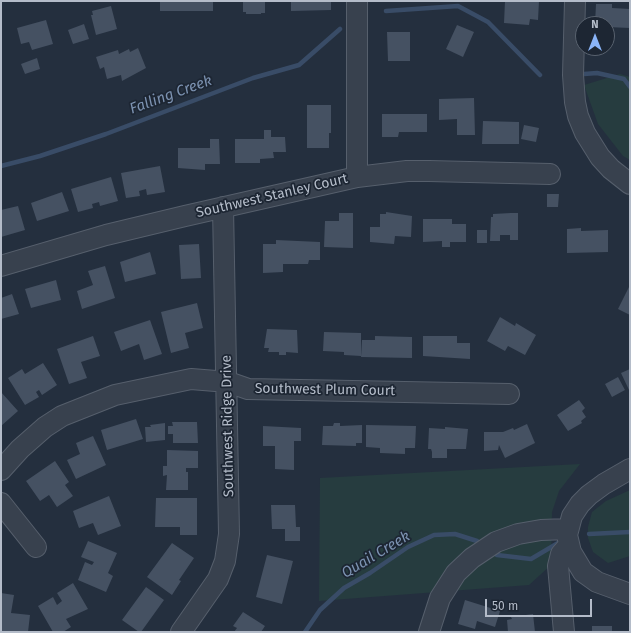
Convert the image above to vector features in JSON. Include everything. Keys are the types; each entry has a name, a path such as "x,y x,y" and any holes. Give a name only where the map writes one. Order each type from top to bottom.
{"street":[{"path":"356,177 357,1"},
{"path":"575,1 573,75 575,102 578,116 585,133 600,157 611,169 630,184"},
{"name":"Southwest Stanley Court","path":"1,266 106,235 356,177 407,171 550,174"},
{"name":"Southwest Ridge Drive","path":"181,632 218,579 225,561 229,534 228,382 223,207"},
{"name":"Southwest Plum Court","path":"1,470 20,449 62,416 115,395 191,379 228,382 248,388 509,394"},
{"path":"564,632 558,566 568,537 575,509 589,494 630,469"},
{"path":"1,503 36,547"},
{"path":"429,632 440,598 456,573 472,558 496,542 518,534 542,530 568,537"},
{"path":"568,537 577,565 597,582 630,594"}],"green space":[{"path":"620,74 630,77 630,160 623,156 598,124 584,85"},
{"path":"580,464 559,491 552,512 551,565 529,585 319,601 320,478"},
{"path":"630,490 630,556 608,563 593,552 588,538 588,527 592,512 606,501"}],"building":[{"path":"160,1 213,1 213,11 160,11"},
{"path":"243,1 265,1 265,13 246,14 246,12 243,12"},
{"path":"291,1 331,1 331,10 291,11"},
{"path":"505,1 539,1 538,20 530,19 529,25 504,23"},
{"path":"596,4 612,4 612,8 630,9 630,28 615,27 615,16 595,16"},
{"path":"111,6 117,29 96,35 91,15 93,15 92,11"},
{"path":"46,20 53,44 32,50 29,42 21,44 17,28"},
{"path":"84,24 89,39 73,44 68,30"},
{"path":"457,25 474,32 463,57 446,49"},
{"path":"387,32 410,32 410,61 388,61"},
{"path":"138,48 146,68 122,81 121,75 107,79 104,67 100,69 96,57 118,50 119,54 129,49 130,52"},
{"path":"37,58 40,69 25,74 21,64"},
{"path":"474,98 475,135 457,135 457,119 439,120 439,99"},
{"path":"307,105 331,105 331,133 329,133 329,148 307,148"},
{"path":"382,114 427,114 427,132 399,132 398,137 382,137"},
{"path":"483,121 519,122 519,144 482,144"},
{"path":"524,125 539,128 536,142 521,139"},
{"path":"264,130 271,130 271,137 285,137 286,152 273,152 274,158 260,159 260,163 235,163 235,139 264,139"},
{"path":"210,139 219,139 220,164 205,164 205,170 178,168 178,148 210,148"},
{"path":"160,166 165,192 147,195 146,189 139,191 140,196 126,198 121,173"},
{"path":"111,177 118,201 100,206 99,202 92,204 93,208 78,212 71,189"},
{"path":"62,192 69,211 37,221 31,203"},
{"path":"547,194 559,194 558,207 547,207"},
{"path":"18,206 25,230 1,237 1,210"},
{"path":"386,212 412,216 411,237 395,236 394,244 370,242 370,227 380,227 380,214 386,214"},
{"path":"339,213 353,213 353,248 324,247 325,221 339,221"},
{"path":"518,213 518,240 510,240 510,235 500,235 500,241 490,241 491,217 493,217 493,214"},
{"path":"423,219 452,219 452,224 466,224 466,242 450,242 450,247 442,247 442,241 423,242"},
{"path":"581,228 581,231 608,230 608,252 567,253 567,229"},
{"path":"477,230 487,230 487,243 477,243"},
{"path":"276,240 320,242 320,260 309,260 308,264 283,264 283,272 263,273 263,244 276,244"},
{"path":"199,244 201,278 181,279 179,245"},
{"path":"150,252 156,274 125,282 120,262"},
{"path":"105,266 115,298 82,309 77,291 93,285 88,271"},
{"path":"56,280 61,300 31,308 25,289"},
{"path":"630,285 630,315 618,309"},
{"path":"12,294 19,314 1,319 1,298"},
{"path":"197,303 203,328 185,333 189,348 171,353 161,312"},
{"path":"500,317 515,326 516,323 536,335 525,355 508,346 505,351 487,341"},
{"path":"150,320 162,354 144,360 139,344 121,351 114,332"},
{"path":"267,329 297,330 298,353 286,352 286,355 279,355 279,352 268,352 269,348 264,348"},
{"path":"324,332 361,333 361,356 344,355 344,352 323,351"},
{"path":"93,336 100,356 81,362 87,378 69,384 57,349"},
{"path":"375,336 412,337 412,358 361,357 362,340 375,340"},
{"path":"423,336 457,336 457,343 470,343 470,359 423,356"},
{"path":"43,363 57,385 42,395 39,390 36,392 39,397 25,405 8,378 22,369 25,374"},
{"path":"630,369 630,390 629,390 621,373"},
{"path":"618,377 625,390 612,397 605,384"},
{"path":"1,392 18,411 1,426"},
{"path":"579,400 585,408 582,411 586,417 581,421 582,423 568,431 557,415"},
{"path":"136,419 143,439 107,450 101,430"},
{"path":"172,422 197,422 198,443 173,443 173,434 168,434 168,426 173,426"},
{"path":"165,423 165,440 146,442 145,427"},
{"path":"334,423 340,423 340,426 362,425 362,443 356,443 356,446 322,445 323,426 333,426"},
{"path":"527,424 535,443 505,458 499,445 498,450 484,451 484,432 503,432 513,428 514,430"},
{"path":"366,425 416,426 415,448 405,448 405,454 380,453 380,448 366,447"},
{"path":"263,426 301,428 301,441 294,441 294,470 275,469 275,446 263,446"},
{"path":"445,427 468,429 466,449 447,449 447,458 432,458 431,449 428,449 429,428 445,429"},
{"path":"93,436 106,465 76,479 67,460 80,454 76,443"},
{"path":"167,450 198,451 198,468 186,468 186,472 188,472 188,490 166,490 167,475 163,476 163,466 167,466"},
{"path":"55,461 69,482 65,485 73,496 57,507 49,495 40,501 26,481"},
{"path":"109,496 121,526 98,535 93,523 79,528 73,511"},
{"path":"156,498 197,498 197,535 180,535 180,527 155,527"},
{"path":"271,505 295,505 296,527 300,527 300,541 285,541 285,529 272,529"},
{"path":"88,541 117,553 108,573 113,576 106,592 78,580 85,562 92,565 94,562 81,557"},
{"path":"172,543 194,558 179,580 181,581 172,595 147,577"},
{"path":"267,555 293,561 282,604 256,597"},
{"path":"73,583 88,609 66,619 71,627 63,632 53,632 38,606 53,597 57,605 62,601 57,593"},
{"path":"146,587 164,600 141,632 139,632 122,620"},
{"path":"1,593 14,595 11,613 30,615 28,632 1,631"},
{"path":"465,600 500,611 495,627 477,621 475,629 458,624"},
{"path":"243,612 265,626 261,632 234,632 237,628 233,626"},
{"path":"533,614 535,632 508,632 507,620 512,619 511,617"},
{"path":"592,626 612,626 612,632 592,632"}],"waterway":[{"path":"386,11 458,6 488,22 540,75"},
{"name":"Falling Creek","path":"1,166 40,156 106,134 253,78 299,65 340,29"},
{"path":"584,74 597,73 624,79 630,87"},
{"name":"Quail Creek","path":"589,534 630,532"},
{"name":"Quail Creek","path":"305,632 320,610 344,588 370,573 408,547 434,535 455,534 477,541"},
{"name":"Quail Creek","path":"497,555 531,559 558,543"}]}
